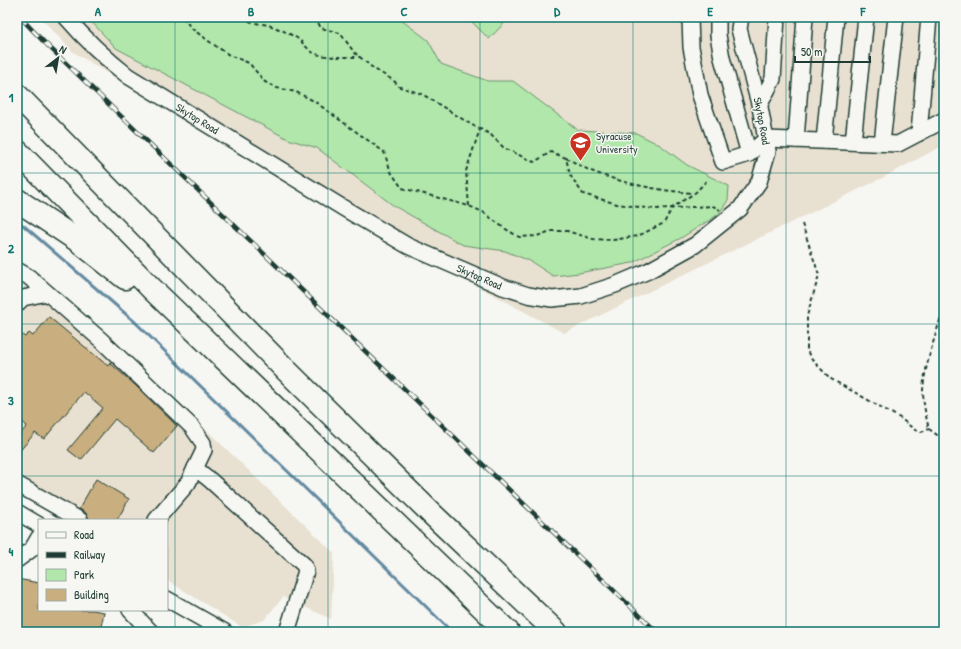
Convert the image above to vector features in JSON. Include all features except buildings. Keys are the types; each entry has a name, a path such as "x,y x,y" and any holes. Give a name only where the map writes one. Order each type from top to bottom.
{"highway":[{"path":"17,95 287,371 433,515 556,632"},
{"path":"17,151 152,289 508,632"},
{"path":"17,200 78,240 144,293 269,402"}],"street":[{"name":"Skytop Road","path":"66,17 96,49 128,76 408,246 503,287 528,296 552,299 582,296 615,285 648,271 695,246 733,216 740,209 759,182 768,151 760,104 739,29 741,17"},
{"path":"690,17 691,47 700,95 723,162 749,154 766,139 898,144 944,120"},
{"path":"718,17 718,35 722,58 749,154"},
{"path":"760,104 773,79 777,17"},
{"path":"796,140 805,17"},
{"path":"824,141 836,17"},
{"path":"853,142 866,17"},
{"path":"882,143 896,17"},
{"path":"919,133 929,17"},
{"path":"17,270 29,278 101,340 192,427 203,443 204,450 188,483 157,519"},
{"path":"17,304 23,298 47,293"},
{"path":"195,468 304,565 306,571 287,632"},
{"path":"17,484 78,519"},
{"path":"17,512 38,524"},
{"path":"17,546 37,546"},
{"path":"17,560 37,546"},
{"path":"168,600 225,632"},
{"path":"131,611 151,632"}],"path":[{"path":"182,17 191,28 210,42 229,55 249,63 266,82 277,88 296,92 314,101 384,152 391,172 402,188 469,206 483,212 519,237 537,236 551,231 567,231 593,239 613,240 638,236 664,223 672,208 694,193 708,179"},
{"path":"243,17 249,22 257,24 265,23 297,38 308,49 316,54 360,58"},
{"path":"315,17 321,28 340,33 360,58 374,69 393,80 400,87 422,94 490,134 504,148 534,162 551,152 595,173 626,182 673,192 694,193"},
{"path":"469,206 466,171 480,129"},
{"path":"566,158 570,175 583,194 624,205 654,209 713,206 733,216"},
{"path":"802,224 819,275 807,316 807,351 812,360 831,379 900,418 915,430 921,432 929,430"},
{"path":"944,306 928,364 924,390 925,411 929,430 944,440"}],"shaded area":[{"name":"Syracuse University","path":"40,17 944,17 944,145 880,179 564,333 280,180 72,51"},
{"path":"17,260 107,334 334,553 331,619 283,597 264,620 242,627 168,581 168,519 64,519 17,492"}],"green space":[{"path":"87,17 397,17 428,40 441,64 488,81 513,81 578,130 636,133 660,145 687,165 729,186 728,200 719,214 681,238 632,263 579,273 553,276 530,261 505,251 463,245 394,206 317,148 288,139 116,48"},
{"path":"467,17 510,17 489,39"}],"waterway":[{"path":"17,223 23,225 135,322 452,632"}],"railway":[{"path":"20,17 43,41 657,632"}],"place":[{"name":"Syracuse University","path":"581,162"}]}
